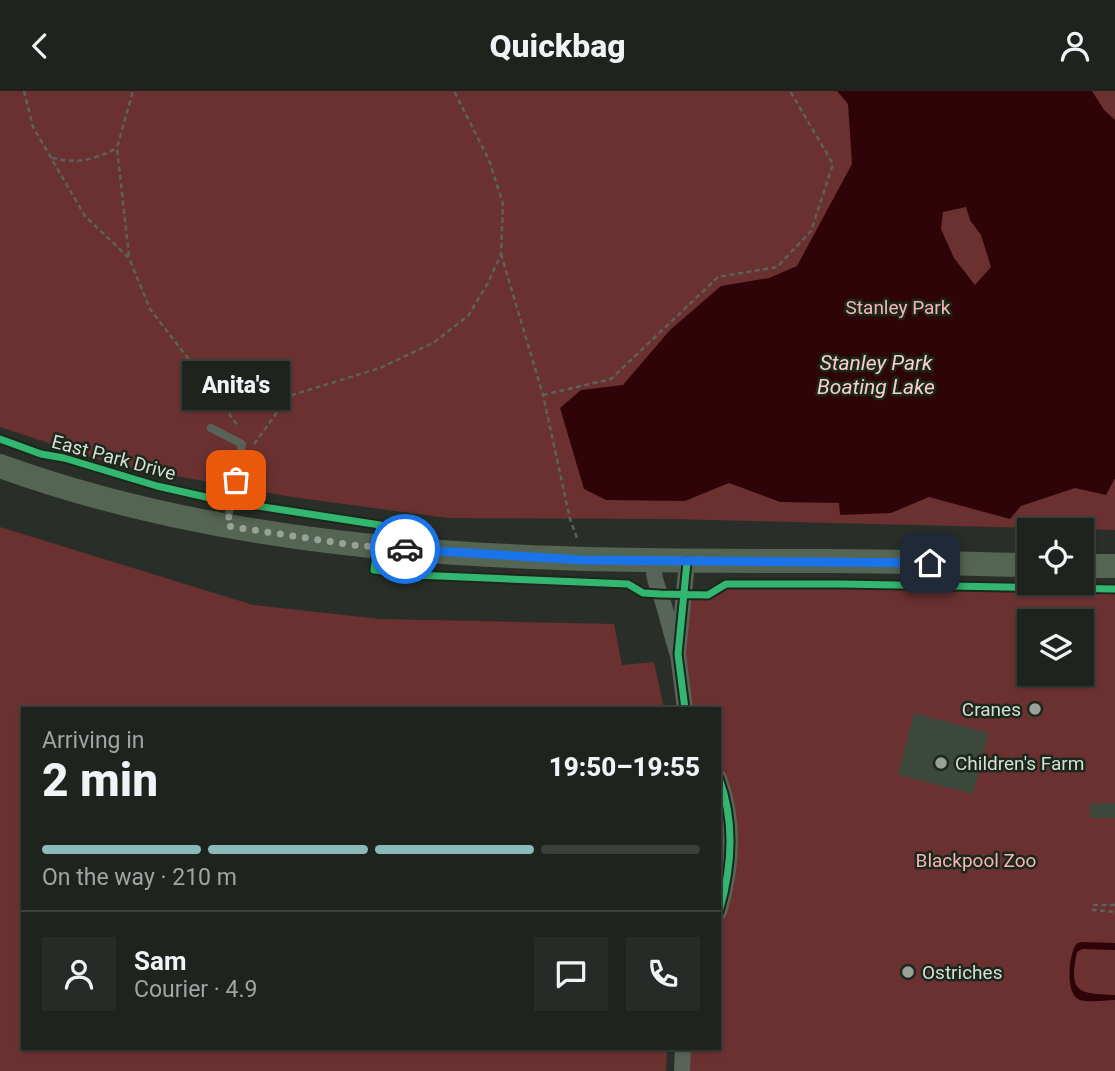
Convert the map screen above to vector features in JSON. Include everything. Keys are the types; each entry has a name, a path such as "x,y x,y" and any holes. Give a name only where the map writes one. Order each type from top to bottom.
{"main road":[{"path":"0,466 42,481 140,507 233,510 377,547 473,555 654,562 831,561 1017,565"},
{"path":"1094,566 1115,566"}],"street":[{"path":"654,562 653,579 678,654 685,707"},
{"path":"678,654 687,562"},
{"path":"721,784 727,800 731,831 728,869 721,902"},
{"path":"681,1071 682,1050"}],"lane":[{"path":"211,428 242,444 233,510"}],"path":[{"path":"24,91 33,127 85,216 129,258"},
{"path":"133,91 117,148 129,258 150,309 245,435"},
{"path":"454,91 489,160 503,204 501,254 543,395 569,519 576,534"},
{"path":"543,395 611,379 718,277 777,267 811,231 833,164 790,91"},
{"path":"52,157 70,162 85,161 98,158 117,148"},
{"path":"197,369 245,395 289,395 380,368 433,343 468,316 488,283 501,254"},
{"path":"253,446 289,395"},
{"path":"233,510 260,506"},
{"path":"1115,905 1093,905 1093,910 1115,912"}],"green space":[{"name":"Stanley Park","path":"0,91 1115,91 1115,530 1094,529 1094,518 1017,518 1017,528 672,519 448,518 292,497 115,465 0,427"},
{"path":"0,527 253,605 380,619 614,624 622,665 654,662 664,707 21,707 21,1050 667,1050 666,1071 0,1071"},
{"name":"Blackpool Zoo","path":"787,586 1017,590 1017,595 1094,595 1094,592 1115,592 1115,1071 682,1071 683,1050 721,1050 721,902 728,869 721,798 721,707 685,707 685,598 709,598 730,588"}],"water":[{"name":"Stanley Park Boating Lake","path":"837,91 1092,91 1104,110 1115,120 1115,478 1106,495 1075,488 1021,506 1010,519 929,497 891,513 840,515 839,503 780,502 729,483 685,501 606,500 584,489 560,408 581,390 623,385 670,330 721,286 769,278 797,266 852,164 848,104","holes":["966,207 970,220 981,235 991,267 975,285 954,258 941,229 943,212"]},
{"path":"1077,943 1115,943 1115,950 1082,949 1077,952 1074,976 1079,989 1115,995 1115,1000 1088,1001 1075,996 1070,982 1070,964 1074,948"}],"building":[{"name":"Children's Farm","path":"914,713 989,733 973,794 898,775"},
{"path":"1090,803 1115,803 1115,818 1090,818"}],"cycle path":[{"name":"East Park Drive","path":"0,439 41,454 64,458 157,486 219,500 380,525 374,570 416,575 628,584 643,593 660,594 708,595 726,584 1115,589"},
{"path":"685,707 678,654 687,562"},
{"path":"721,784 728,811 730,845 727,879 721,904"}],"way so far":[{"path":"236,480 227,526 353,545 405,549"}],"place":[{"name":"Anita's","path":"236,480"},
{"name":"Cranes","path":"1035,709"},
{"name":"Children's Farm","path":"941,763"},
{"name":"Ostriches","path":"908,972"}],"route":[{"path":"405,549 473,555 654,562 930,563"}]}
